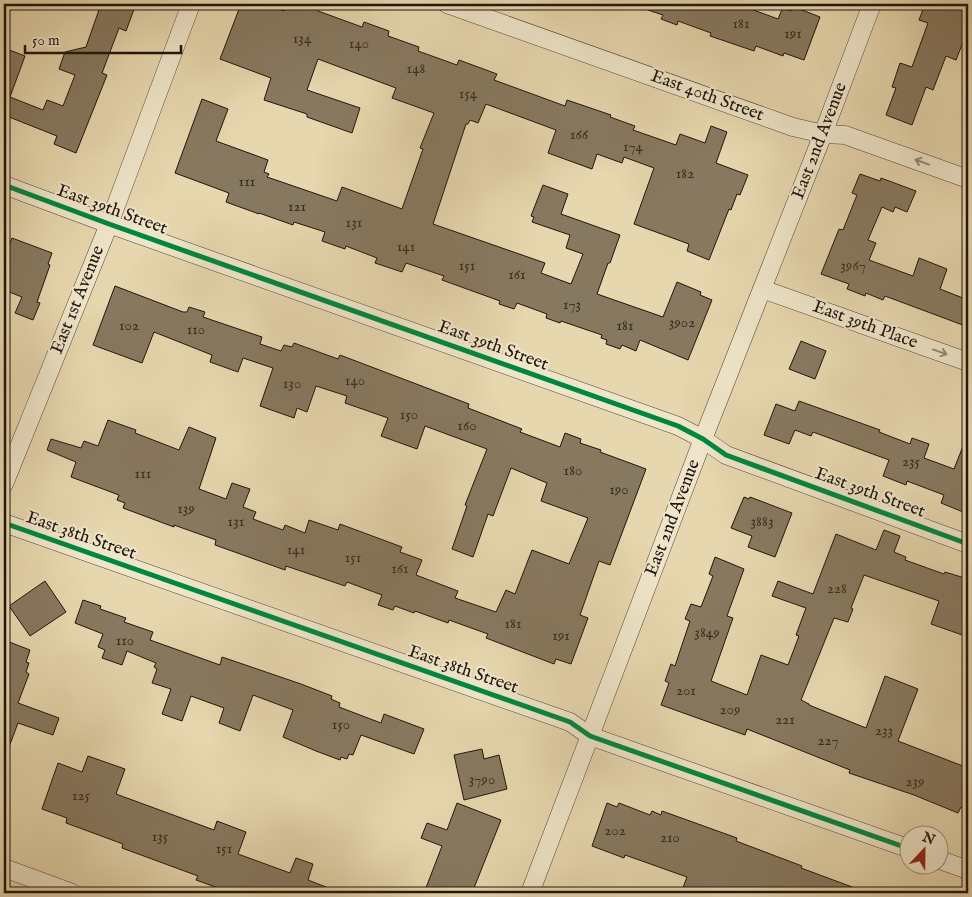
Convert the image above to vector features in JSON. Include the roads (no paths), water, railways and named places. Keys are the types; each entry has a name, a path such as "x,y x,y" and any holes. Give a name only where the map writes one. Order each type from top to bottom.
{"street":[{"name":"East 1st Avenue","path":"4,484 108,224 191,4"},
{"name":"East 40th Street","path":"447,4 793,127 823,134 845,135 968,179"},
{"name":"East 2nd Avenue","path":"530,893 703,439 872,4"},
{"name":"East 39th Street","path":"4,184 108,224 678,426 703,439 726,455 968,544"},
{"name":"East 39th Place","path":"762,289 968,362"},
{"name":"East 38th Street","path":"4,523 570,722 590,736 900,845"},
{"path":"950,864 968,870"},
{"path":"4,868 72,893"}]}
